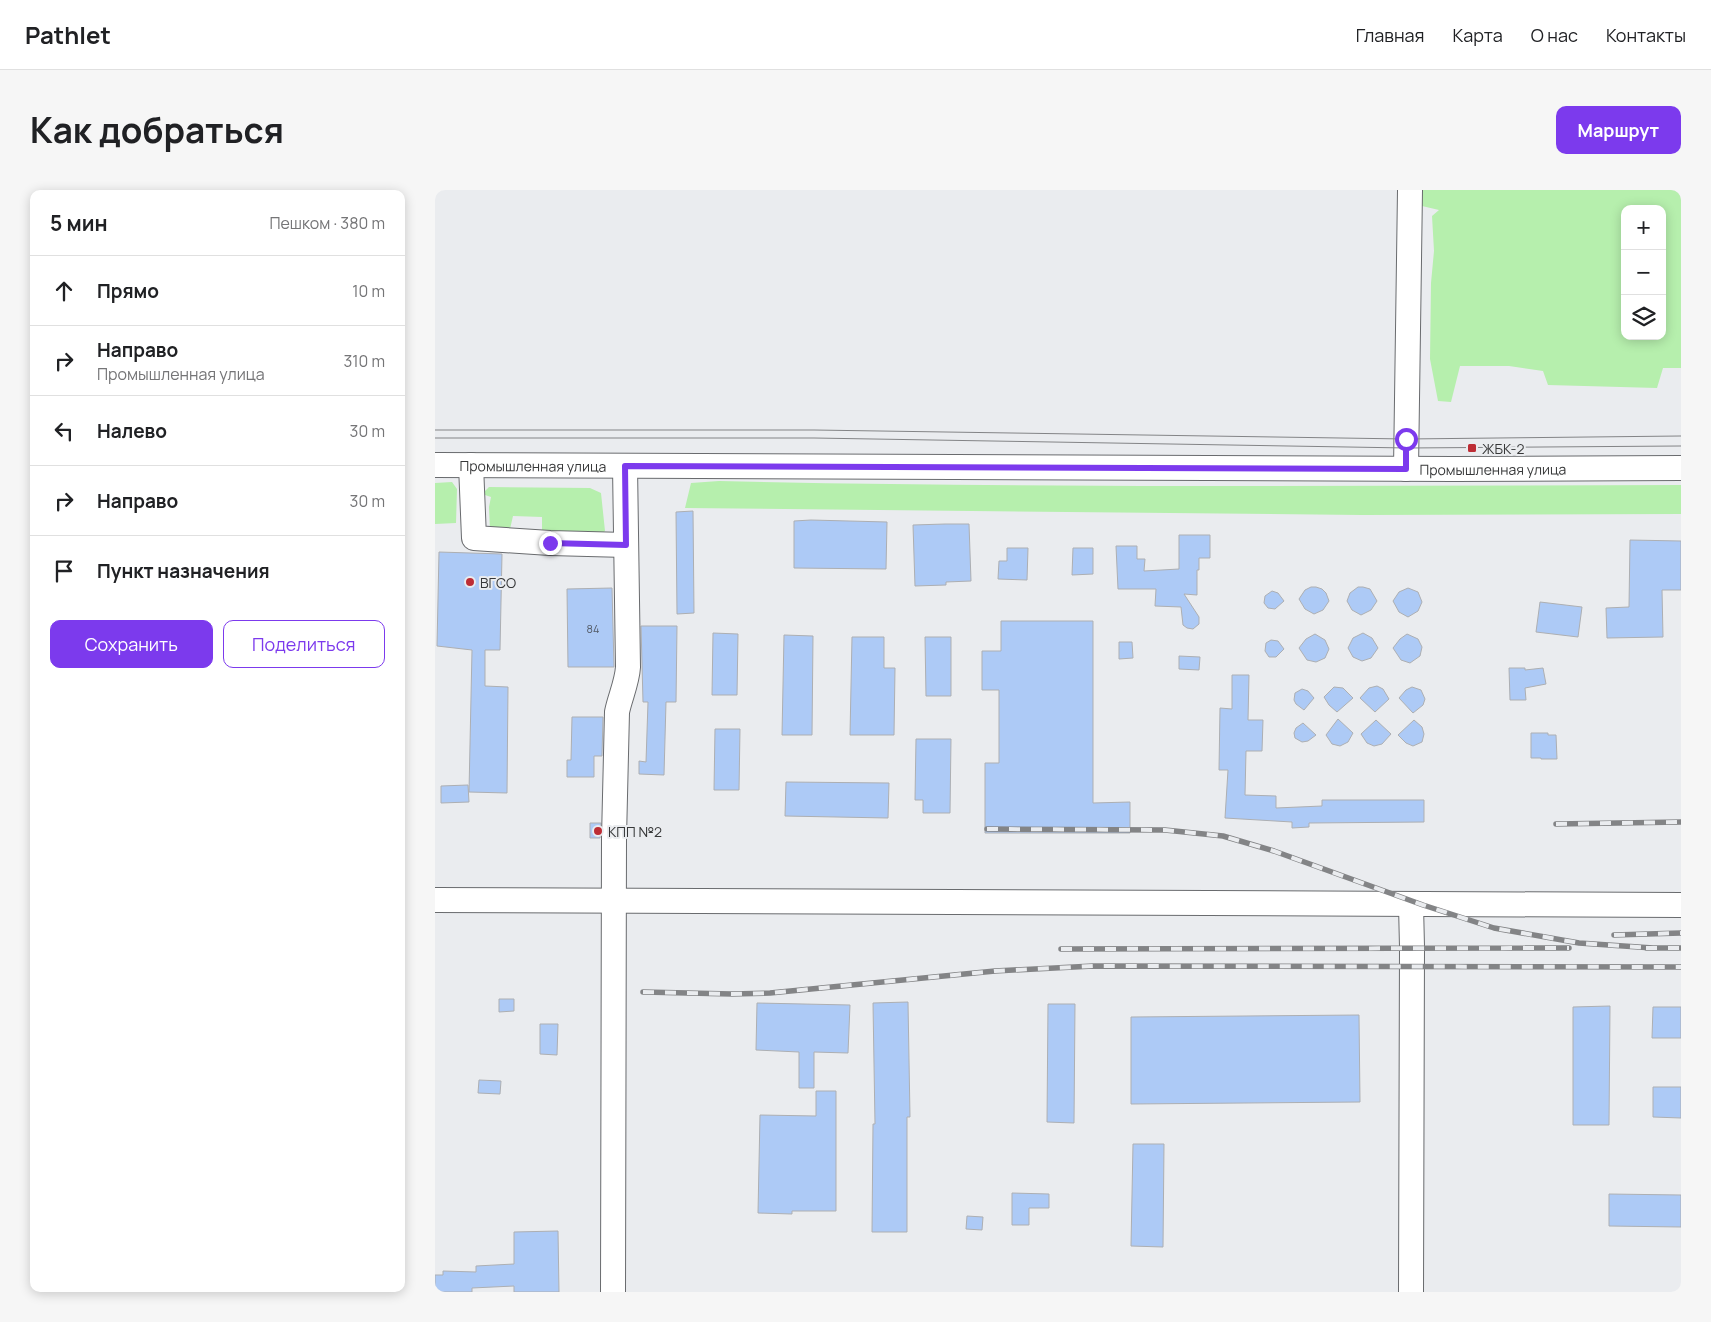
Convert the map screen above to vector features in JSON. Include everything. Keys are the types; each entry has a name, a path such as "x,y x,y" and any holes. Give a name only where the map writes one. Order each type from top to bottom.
{"street":[{"path":"1406,469 1410,190"},
{"name":"Промышленная улица","path":"435,466 1681,468"},
{"path":"471,466 474,538 626,545"},
{"path":"613,1292 613,901 617,712 618,703 627,681 628,667 625,466"},
{"path":"435,900 1681,905"},
{"path":"1411,905 1413,947 1411,1292"}],"green space":[{"path":"1421,190 1681,190 1681,368 1663,368 1657,388 1548,385 1543,371 1509,366 1460,366 1451,402 1438,401 1430,359 1431,283 1434,251 1432,216 1439,210 1422,206"},
{"path":"719,481 1079,486 1681,485 1681,514 1362,515 685,508 691,483"},
{"path":"452,482 457,489 456,523 435,524 435,483"},
{"path":"489,487 590,488 601,493 605,531 595,538 542,534 542,517 513,516 510,529 490,530 489,507 491,497 482,494"}],"building":[{"path":"693,511 694,613 677,614 676,512"},
{"path":"794,521 887,522 886,569 794,568"},
{"path":"969,524 971,581 946,582 946,585 915,586 913,525"},
{"path":"1179,535 1210,535 1210,558 1199,558 1197,595 1184,594 1199,617 1199,624 1193,629 1183,625 1181,607 1155,606 1156,589 1118,589 1116,546 1137,546 1137,559 1145,559 1144,571 1179,569"},
{"path":"1630,540 1681,541 1681,590 1662,590 1663,637 1607,638 1606,608 1629,607"},
{"path":"1007,548 1028,548 1027,580 998,579 999,561 1007,561"},
{"path":"1073,548 1093,548 1093,574 1072,575"},
{"path":"439,552 502,554 500,650 485,650 485,686 508,687 507,793 469,792 472,650 437,646"},
{"path":"1311,587 1322,589 1329,601 1323,610 1314,614 1305,609 1299,599 1305,590"},
{"path":"1358,587 1370,589 1377,601 1371,610 1361,615 1352,610 1347,601 1350,593"},
{"path":"612,588 614,667 568,667 567,589"},
{"path":"1408,588 1418,592 1422,602 1418,611 1408,617 1399,612 1393,601 1399,592"},
{"path":"1272,591 1278,593 1284,601 1275,609 1268,608 1264,603 1265,596"},
{"path":"1540,602 1582,607 1578,637 1536,632"},
{"path":"1001,621 1093,621 1093,803 1130,802 1130,833 985,833 985,763 999,763 999,690 982,690 982,651 1001,651"},
{"path":"641,626 677,626 676,702 666,702 664,775 639,774 639,761 646,762 648,702 643,702"},
{"path":"713,633 738,634 737,695 712,695"},
{"path":"1363,633 1372,638 1378,648 1371,658 1362,661 1353,657 1348,648 1353,638"},
{"path":"1315,634 1325,640 1329,649 1325,658 1316,662 1307,660 1299,648 1306,639"},
{"path":"1407,634 1418,639 1422,647 1420,656 1410,663 1401,660 1393,648"},
{"path":"784,635 813,636 812,735 782,735"},
{"path":"852,637 884,637 884,668 895,668 894,735 850,735"},
{"path":"925,637 951,637 951,696 926,696"},
{"path":"1271,640 1278,641 1284,649 1276,657 1269,657 1265,651 1266,643"},
{"path":"1119,642 1132,642 1133,658 1119,659"},
{"path":"1179,656 1200,657 1199,670 1179,669"},
{"path":"1509,668 1525,668 1525,670 1543,668 1546,684 1525,688 1526,700 1510,700"},
{"path":"1232,675 1249,675 1248,720 1263,720 1262,751 1246,751 1245,795 1276,796 1276,808 1322,806 1322,800 1424,800 1424,822 1309,823 1309,827 1292,828 1292,822 1225,818 1228,770 1219,770 1220,708 1232,709"},
{"path":"1377,686 1383,689 1389,699 1375,712 1360,698 1369,688"},
{"path":"1334,687 1343,688 1353,698 1337,712 1324,697"},
{"path":"1412,687 1421,690 1425,699 1423,705 1413,713 1399,698 1406,690"},
{"path":"1302,689 1308,691 1314,698 1304,710 1294,700 1295,693"},
{"path":"572,717 603,717 602,756 594,756 594,777 567,777 567,760 571,760"},
{"path":"1338,719 1353,733 1348,742 1340,746 1332,744 1326,735"},
{"path":"1376,720 1391,734 1382,744 1374,746 1367,743 1361,734"},
{"path":"1414,720 1422,727 1424,734 1422,742 1413,746 1406,743 1398,735"},
{"path":"1303,723 1316,735 1308,741 1302,742 1295,738 1294,733 1296,728"},
{"path":"715,729 740,729 739,790 714,790"},
{"path":"1531,733 1556,735 1557,759 1531,758"},
{"path":"916,739 951,739 950,813 923,813 923,800 915,800"},
{"path":"786,782 889,783 888,818 785,816"},
{"path":"468,785 469,802 441,803 441,786"},
{"name":"КПП №2","path":"590,823 601,823 600,838 590,838"},
{"path":"499,999 514,999 514,1011 499,1012"},
{"path":"908,1002 910,1117 907,1117 907,1232 872,1232 873,1124 875,1124 873,1003"},
{"path":"757,1003 850,1005 848,1053 814,1052 814,1088 799,1088 799,1052 756,1050"},
{"path":"1048,1004 1075,1004 1074,1123 1047,1122"},
{"path":"1610,1006 1609,1125 1573,1125 1573,1007"},
{"path":"1653,1007 1681,1007 1681,1038 1652,1038"},
{"path":"1359,1015 1360,1102 1131,1104 1131,1017"},
{"path":"540,1024 558,1024 557,1055 540,1054"},
{"path":"479,1080 501,1081 500,1094 478,1093"},
{"path":"1653,1087 1681,1087 1681,1118 1653,1117"},
{"path":"816,1091 836,1091 836,1211 792,1211 792,1214 758,1213 760,1115 816,1116"},
{"path":"1133,1144 1164,1144 1163,1247 1131,1246"},
{"path":"1012,1193 1049,1194 1049,1208 1029,1208 1029,1225 1012,1225"},
{"path":"1609,1194 1681,1195 1681,1227 1609,1226"},
{"path":"967,1216 983,1217 982,1230 966,1229"},
{"path":"558,1231 559,1292 514,1292 514,1286 472,1288 472,1292 435,1292 435,1275 443,1275 443,1271 476,1272 476,1266 514,1264 514,1232"}],"tram line":[{"path":"435,430 814,430 1406,439 1681,436"},
{"path":"435,438 814,438 1407,448 1681,446"}],"railway":[{"path":"1556,824 1681,822"},
{"path":"987,829 1165,830 1223,836 1274,851 1423,905 1494,928 1579,943 1653,948"},
{"path":"1614,935 1681,933"},
{"path":"1061,949 1569,948"},
{"path":"1646,948 1681,948"},
{"path":"643,992 770,993 995,971 1093,966 1681,967"}],"place":[{"name":"ЖБК-2","path":"1472,448"},
{"name":"ВГСО","path":"470,582"},
{"name":"КПП №2","path":"598,831"}],"route":[{"path":"550,543 626,545 625,466 1406,469 1406,439"}]}
